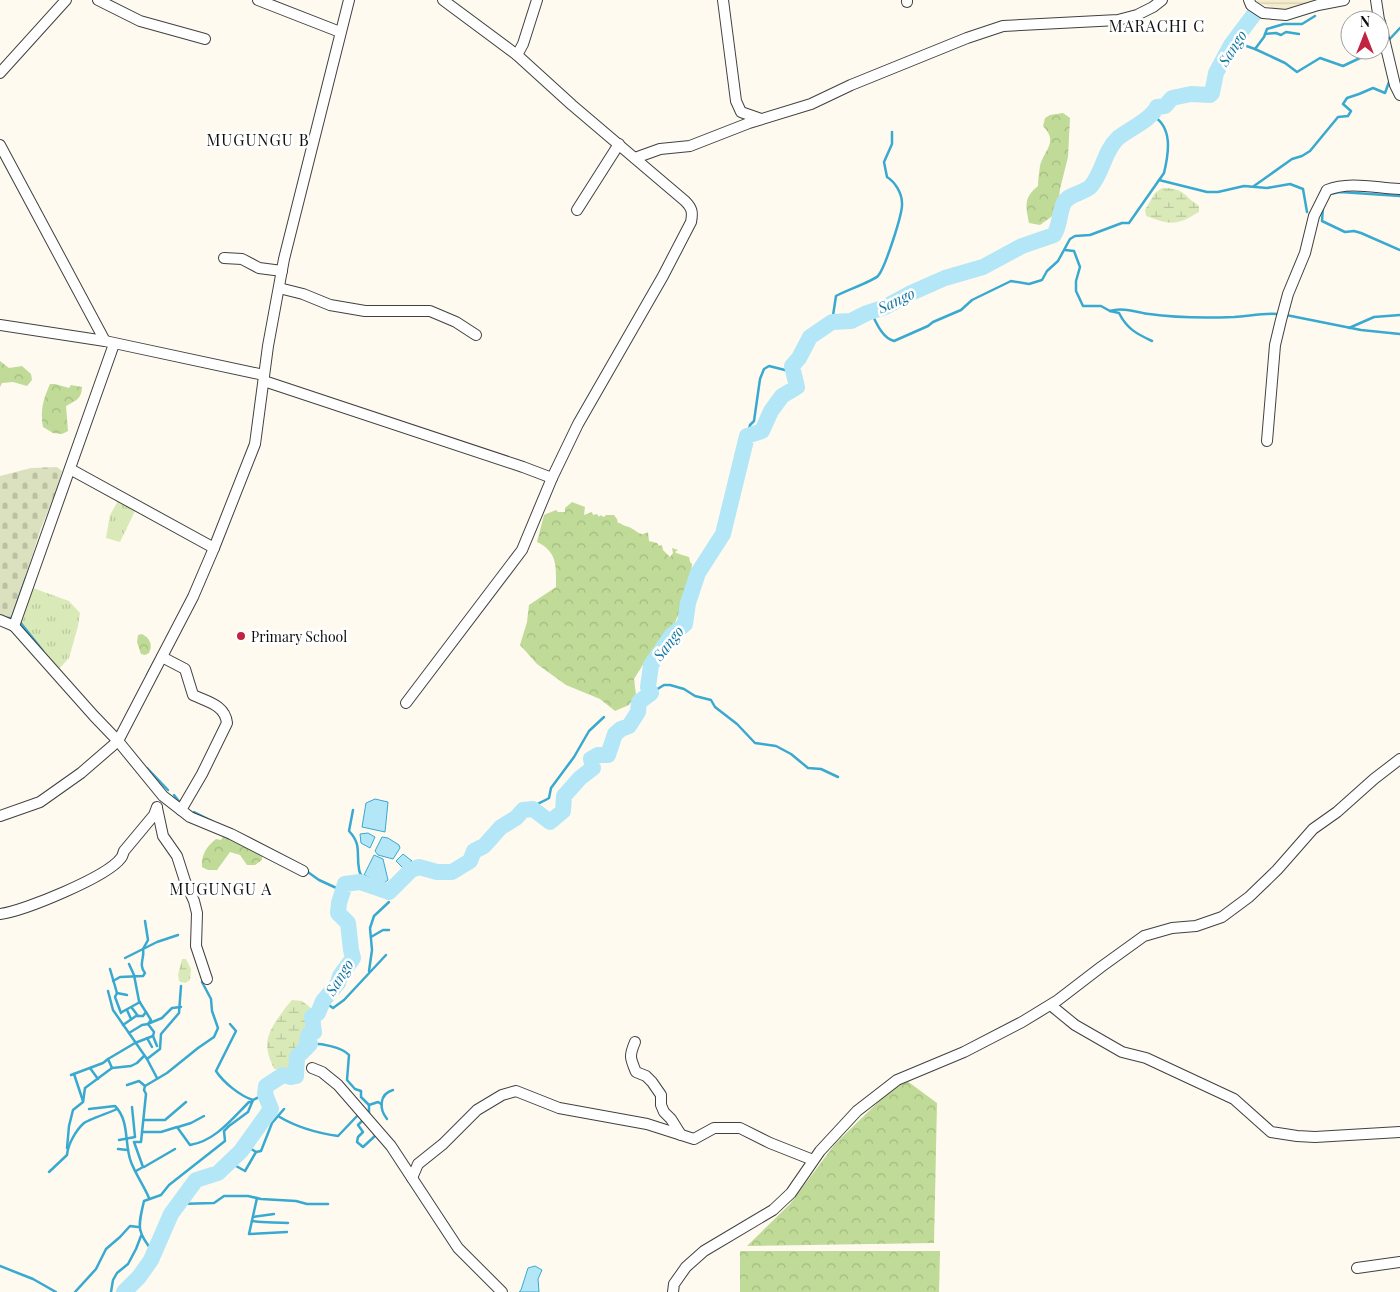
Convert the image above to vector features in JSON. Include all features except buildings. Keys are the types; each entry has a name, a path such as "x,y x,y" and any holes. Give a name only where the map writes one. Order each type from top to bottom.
{"street":[{"path":"0,73 66,0"},
{"path":"98,0 140,21 205,39"},
{"path":"258,0 340,32"},
{"path":"0,816 40,802 82,773 118,741 193,596 214,548 255,444 282,271 295,211 349,0"},
{"path":"406,702 522,550 552,478 578,424 663,276 691,222 692,214 691,206 516,55 443,0"},
{"path":"516,55 523,44 537,0"},
{"path":"723,0 736,101 741,112 761,119"},
{"path":"635,158 660,150 690,146 761,119 810,104 851,85 967,38 1003,26 1118,20 1137,15 1162,0"},
{"path":"1249,0 1251,5 1263,13 1286,15 1318,5 1344,0"},
{"path":"1389,60 1395,85 1400,96"},
{"path":"577,210 619,144"},
{"path":"0,145 109,342 70,469 14,626"},
{"path":"1267,441 1275,345 1288,294 1305,253 1314,216 1326,190 1338,186 1400,189"},
{"path":"224,258 242,259 260,268 282,271"},
{"path":"279,288 304,294 330,305 366,311 430,311 456,322 476,335"},
{"path":"0,325 109,342 264,378 523,466 552,478"},
{"path":"70,469 214,548"},
{"path":"0,620 14,626 118,741 163,796 190,817 231,834 303,871"},
{"path":"162,657 185,669 193,695 222,709 226,715 227,723 202,774 181,810"},
{"path":"672,1292 674,1284 704,1251 772,1210 790,1193 813,1160 857,1112 897,1080 964,1052 1044,1009 1144,936 1172,928 1196,926 1211,922 1234,910 1277,870 1313,829 1337,812 1400,759"},
{"path":"0,914 39,902 103,873 121,858 124,851 154,816 163,796"},
{"path":"157,807 164,836 178,856 185,881 198,913 196,946 208,978"},
{"path":"1053,1008 1075,1026 1122,1052 1146,1058 1234,1099 1272,1132 1315,1137 1400,1132"},
{"path":"635,1042 630,1053 636,1072 646,1076 657,1088 661,1095 660,1106 681,1135"},
{"path":"312,1068 322,1072 338,1085 391,1146 458,1248 502,1292"},
{"path":"412,1178 418,1164 443,1144 477,1110 502,1095 516,1091 559,1108 647,1124 694,1139 714,1128 740,1128 770,1143 813,1160"},
{"path":"404,1165 418,1164"},
{"path":"1357,1268 1400,1262"}],"shaded area":[{"path":"1257,0 1312,0 1311,5 1277,10 1257,2"}],"green space":[{"path":"1063,113 1070,118 1068,157 1058,205 1055,214 1040,225 1029,223 1028,198 1038,186 1040,166 1050,141 1048,132 1043,126 1045,118 1050,115"},
{"path":"1162,188 1175,189 1182,192 1199,206 1199,212 1185,220 1173,223 1146,216 1145,210 1155,193"},
{"path":"0,361 9,368 22,366 31,374 32,380 27,386 13,382 2,383 0,387"},
{"path":"50,384 69,388 71,385 82,387 79,397 66,406 68,431 62,434 53,433 43,427 43,405"},
{"path":"57,467 62,471 57,489 41,528 12,618 7,618 0,615 0,476 31,468"},
{"path":"119,499 136,509 120,542 106,538 110,515"},
{"path":"572,502 585,507 584,515 592,512 593,515 597,514 599,517 600,515 604,517 606,515 614,515 618,523 641,534 648,532 649,541 657,543 659,546 662,545 663,550 670,557 673,553 672,548 678,550 676,553 689,557 692,564 691,575 696,575 672,629 647,658 634,679 636,695 629,705 615,711 600,699 566,685 537,664 520,645 527,622 529,605 556,587 556,567 552,555 549,550 537,542 544,515 556,510 558,512 565,512 565,508"},
{"path":"33,588 69,601 80,613 69,658 59,669 21,625 19,620"},
{"path":"142,634 149,640 151,645 149,653 145,655 141,654 137,642 138,635"},
{"path":"224,835 262,854 262,860 255,865 247,865 240,855 230,852 217,870 208,870 202,867 202,859 207,848 216,839 221,840"},
{"path":"182,959 186,959 191,969 190,980 185,983 179,981 178,975"},
{"path":"292,1000 302,1001 311,1008 309,1014 310,1027 288,1071 274,1069 268,1050 268,1038 275,1023"},
{"path":"903,1078 937,1103 934,1243 747,1246 790,1204 835,1144"},
{"path":"740,1251 940,1251 939,1292 740,1292"}],"water":[{"path":"375,799 388,802 385,832 362,827 366,803"},
{"path":"368,833 375,837 370,848 361,843 360,834"},
{"path":"382,837 388,838 399,845 400,848 393,859 378,855 375,851"},
{"path":"403,854 412,861 403,868 396,861"},
{"path":"374,855 383,859 388,880 383,884 364,875"},
{"path":"535,1266 542,1270 538,1279 539,1292 519,1292 528,1268"}],"waterway":[{"name":"Sango","path":"124,1292 139,1277 151,1260 171,1214 196,1180 218,1173 241,1151 271,1109 265,1094 266,1086 283,1075 296,1076 297,1057 310,1044 307,1041 309,1034 314,1032 312,1017 318,1013 323,1001 338,983 340,976 353,958 348,923 338,913 345,884 360,882 389,892 411,870 419,867 437,872 452,872 470,861 474,851 484,846 501,827 516,818 523,810 533,809 550,822 563,811 564,796 580,778 593,768 591,759 598,755 608,755 615,734 629,726 638,712 639,702 651,693 648,687 651,665 671,636 685,624 688,603 698,573 723,534 747,436 762,431 771,411 782,396 797,387 792,366 799,358 810,337 832,322 851,321 945,278 983,267 1022,246 1054,235 1065,201 1091,186 1113,143 1118,138 1145,120 1157,107 1165,106 1172,98 1191,94 1210,95 1212,93 1216,73 1231,45 1255,13"},
{"path":"1235,42 1255,49 1264,37 1267,29 1284,24 1302,24 1315,16"},
{"path":"1390,39 1400,28"},
{"path":"1265,34 1276,33 1281,35 1286,32 1299,34"},
{"path":"1255,49 1285,63 1297,72 1320,58 1343,66 1356,60"},
{"path":"1254,186 1292,159 1310,151 1338,117 1348,116 1351,111 1343,104 1347,98 1373,88 1385,93 1389,82"},
{"path":"871,312 877,325 886,337 894,341 961,310 972,300 1011,281 1029,284 1042,280 1047,271 1058,261 1070,239 1075,236 1090,235 1122,223 1129,223 1164,173 1166,165 1168,149 1166,133 1159,120 1152,115"},
{"path":"832,322 836,296 871,281 878,276 885,263 900,218 902,209 901,195 898,188 887,177 884,162 892,144 892,132"},
{"path":"1159,180 1207,192 1218,192 1244,186 1267,188 1290,184 1303,189 1307,212"},
{"path":"1330,194 1340,192 1400,196"},
{"path":"1323,207 1322,221 1345,232 1354,231 1361,233 1400,250"},
{"path":"1065,250 1074,251 1080,267 1076,281 1076,291 1083,306 1101,306 1119,313 1125,323 1133,330 1152,341"},
{"path":"1110,311 1124,310 1192,317 1277,314"},
{"path":"1286,315 1361,330 1400,334"},
{"path":"1349,328 1374,317 1400,315"},
{"path":"747,436 750,425 754,421 760,379 764,369 769,366 793,372"},
{"path":"6,618 12,618 26,578"},
{"path":"20,622 43,651"},
{"path":"147,675 155,660"},
{"path":"651,693 664,685 670,685 684,689 695,696 711,700 715,707 737,724 755,743 776,746 791,754 808,768 821,769 838,777"},
{"path":"531,809 549,798 551,788 574,757 589,731 604,717"},
{"path":"147,768 168,790"},
{"path":"174,795 181,804"},
{"path":"353,810 349,831 356,841 360,872 365,880 375,887"},
{"path":"194,812 212,821"},
{"path":"305,870 319,880 343,891"},
{"path":"369,971 372,950 370,928 374,916 389,902"},
{"path":"113,981 120,977 143,976 145,973 142,967 143,949 148,940 145,921"},
{"path":"371,937 383,930 389,930"},
{"path":"125,958 157,942 178,935"},
{"path":"323,1001 333,1008 344,1000 386,955"},
{"path":"129,964 134,975 139,1001 151,1020 148,1024"},
{"path":"110,969 117,993 115,997 121,1013"},
{"path":"136,1171 143,1167 134,1142 141,1142 146,1094 145,1086 167,1073 214,1037 218,1028 212,1011 211,999 202,982"},
{"path":"147,1059 160,1049 161,1034 179,1013 181,986"},
{"path":"108,991 113,1010 147,1059 157,1078"},
{"path":"117,993 127,995"},
{"path":"122,1012 140,1002"},
{"path":"150,1023 162,1018 172,1008 181,1007"},
{"path":"132,1008 138,1016"},
{"path":"127,1010 131,1019"},
{"path":"123,1025 136,1016 143,1016 146,1012"},
{"path":"129,1033 142,1025 148,1024 154,1032 153,1036 157,1046"},
{"path":"230,1024 236,1031 216,1071 232,1088 253,1100"},
{"path":"108,1059 135,1043 153,1036"},
{"path":"147,1038 152,1047"},
{"path":"310,1044 331,1046 349,1055 347,1080 355,1089 361,1091 361,1097 369,1105 369,1114"},
{"path":"67,1148 73,1110 83,1102 85,1088 112,1068 131,1066 144,1056"},
{"path":"71,1075 103,1063 108,1059 112,1068"},
{"path":"90,1068 98,1079"},
{"path":"74,1074 83,1101"},
{"path":"127,1085 139,1081 145,1086"},
{"path":"387,1119 384,1115 382,1102 385,1095 393,1090"},
{"path":"154,1253 141,1234 140,1217 144,1201 161,1195 169,1185 225,1141 224,1131 248,1112 253,1100 265,1094"},
{"path":"144,1120 165,1120 186,1102"},
{"path":"142,1132 161,1132 177,1127 190,1145 199,1143 215,1134 249,1102 252,1102"},
{"path":"369,1105 378,1102 381,1104"},
{"path":"89,1109 115,1106 120,1112 125,1126 131,1162 149,1198"},
{"path":"119,1140 135,1137 132,1107"},
{"path":"49,1172 67,1155 73,1138 84,1123 117,1109"},
{"path":"245,1145 256,1152 261,1151 272,1123 284,1109"},
{"path":"278,1116 307,1129 338,1136 358,1115 364,1122"},
{"path":"178,1127 204,1116"},
{"path":"362,1121 358,1125 363,1132 358,1137 357,1142 363,1147 376,1135 374,1134"},
{"path":"118,1149 128,1150"},
{"path":"144,1167 175,1149"},
{"path":"229,1162 245,1171 256,1152"},
{"path":"178,1204 214,1203 224,1196 248,1196 307,1204 328,1204"},
{"path":"257,1198 249,1234 287,1232"},
{"path":"253,1217 274,1214"},
{"path":"252,1221 288,1223"},
{"path":"75,1292 96,1269 106,1249 130,1226 138,1227"},
{"path":"111,1292 113,1280 117,1273 128,1264 141,1236"},
{"path":"0,1266 33,1279 56,1292"}],"place":[{"name":"Primary School","path":"241,636"}],"district":[{"name":"MARACHI C","path":"1157,25"},
{"name":"MUGUNGU B","path":"258,139"},
{"name":"MUGUNGU A","path":"221,888"}]}
